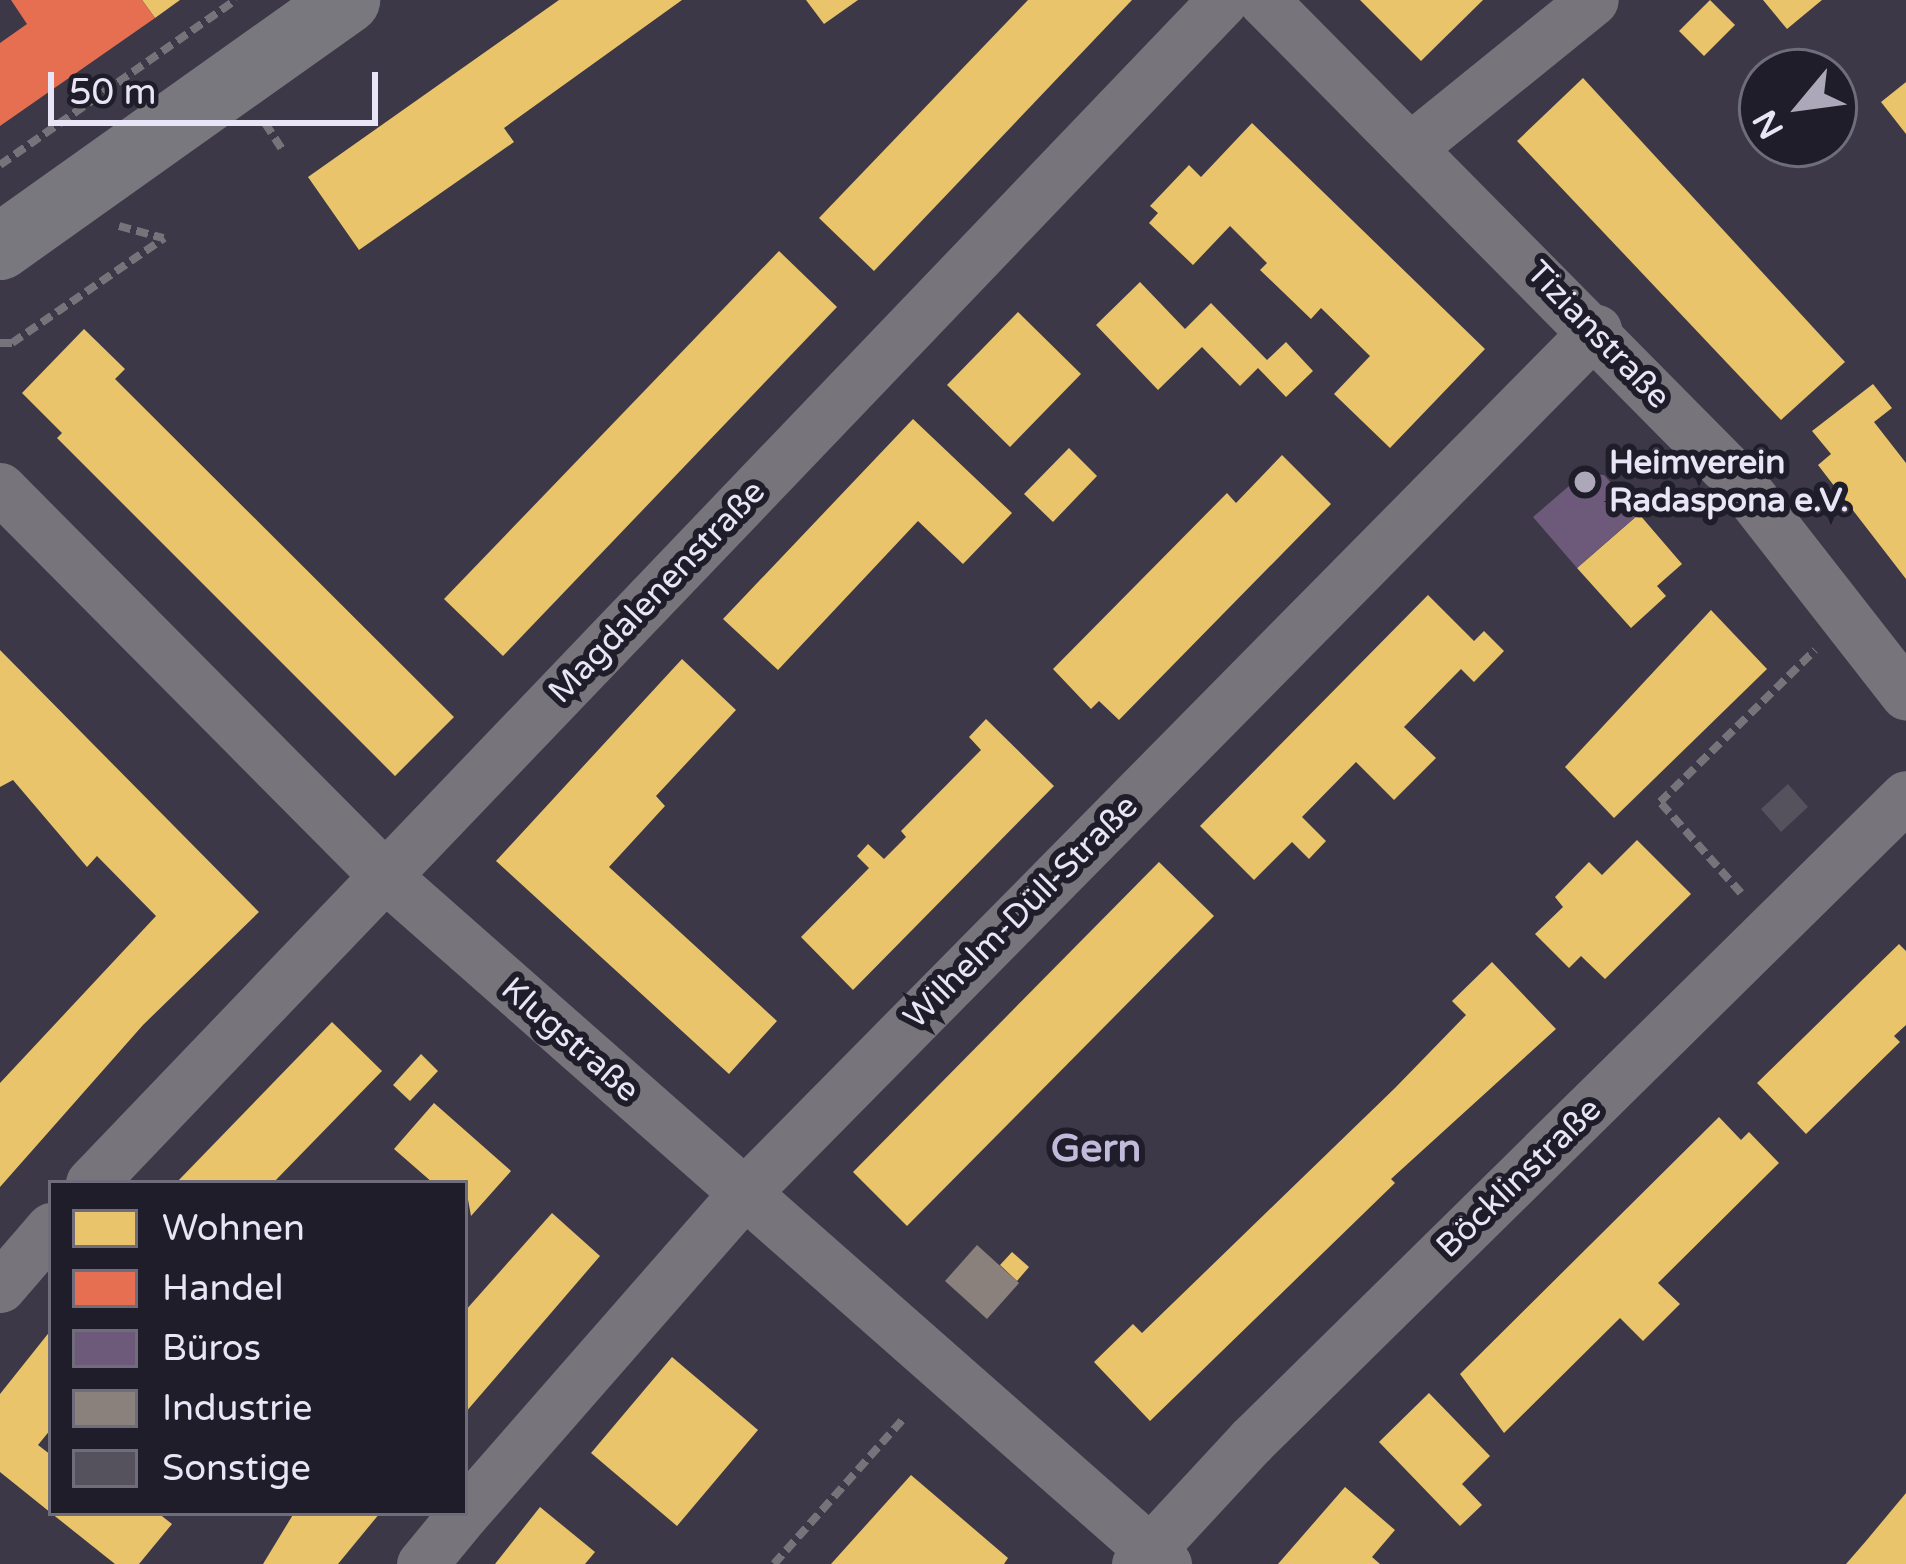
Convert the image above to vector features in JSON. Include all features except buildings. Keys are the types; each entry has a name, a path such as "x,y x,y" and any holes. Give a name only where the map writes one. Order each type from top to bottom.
{"street":[{"path":"0,247 347,0"},
{"name":"Magdalenenstraße","path":"94,1180 1222,0"},
{"name":"Tizianstraße","path":"1263,0 1596,330 1739,481 1906,695"},
{"path":"1410,148 1593,0"},
{"name":"Wilhelm-Düll-Straße","path":"468,1510 744,1193 1596,330"},
{"name":"Klugstraße","path":"0,488 386,876 1151,1559"},
{"name":"Böcklinstraße","path":"1151,1559 1906,796"},
{"path":"0,1287 48,1231"},
{"name":"Wilhelm-Düll-Straße","path":"422,1564 462,1516"}],"path":[{"path":"0,165 51,136 236,0"},
{"path":"0,343 12,343 164,238"},
{"path":"1774,929 1660,802 1850,619"},
{"path":"774,1564 905,1417"}],"place":[{"name":"Heimverein Radaspona e.V.","path":"1585,482"}],"district":[{"name":"Gern","path":"1096,1149"}]}
